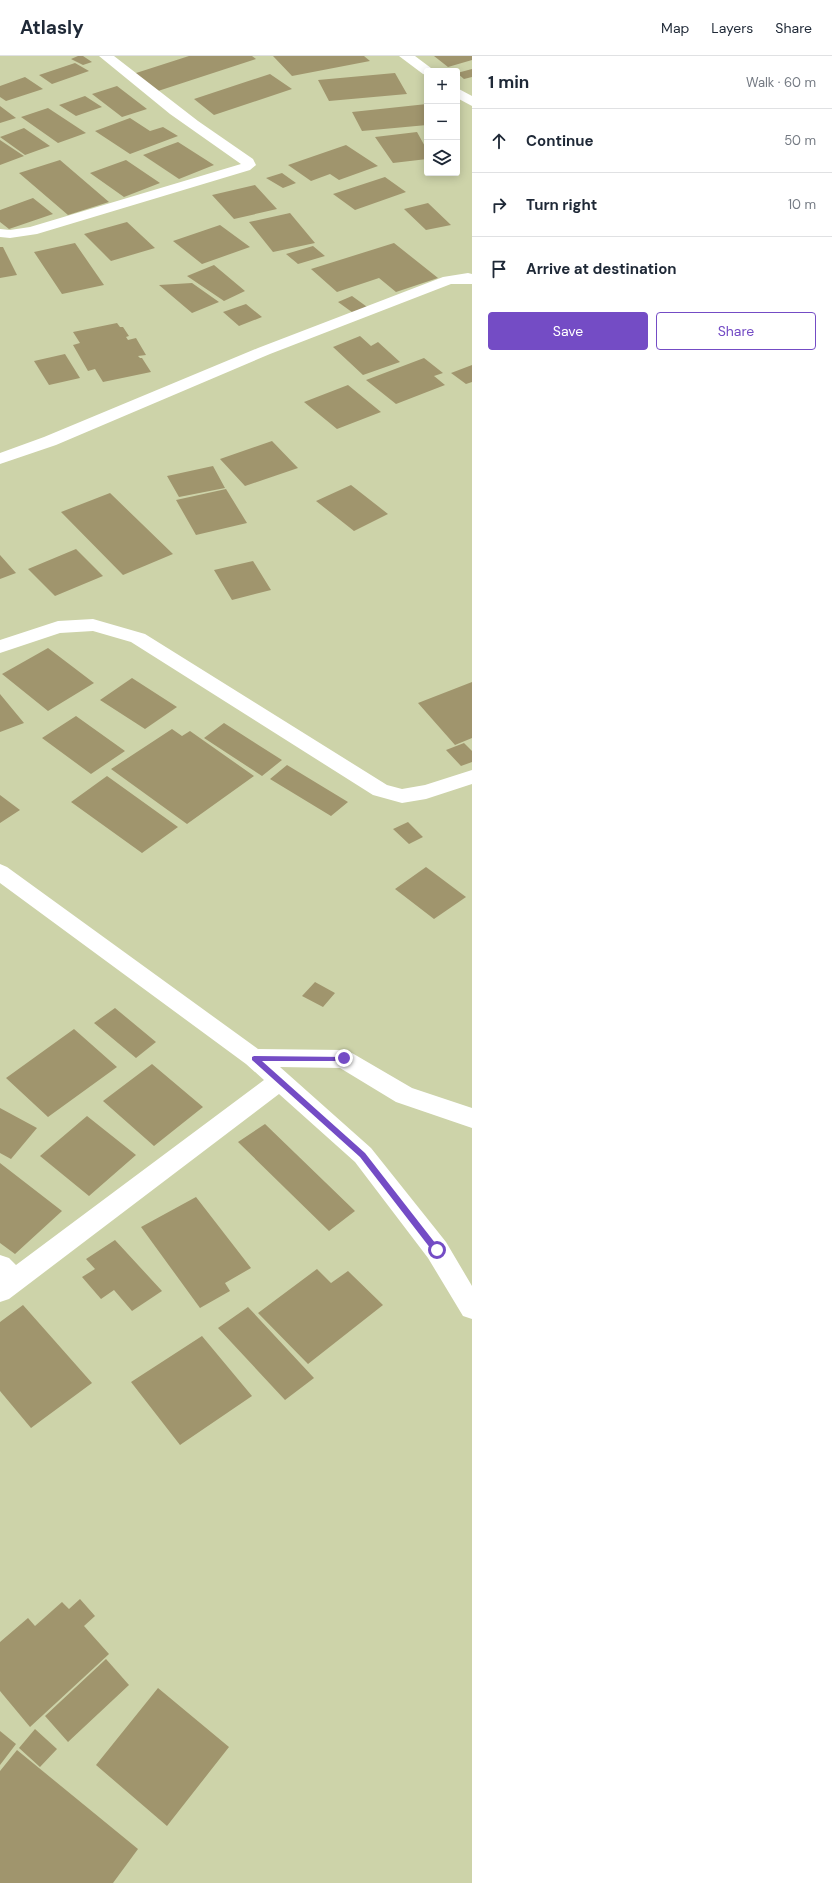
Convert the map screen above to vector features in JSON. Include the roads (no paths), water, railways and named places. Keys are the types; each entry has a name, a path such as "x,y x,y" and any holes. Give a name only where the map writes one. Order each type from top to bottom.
{"street":[{"path":"0,233 10,234 32,230 248,165 248,162 207,137 165,105 106,56"},
{"path":"406,56 424,68"},
{"path":"460,94 472,102"},
{"path":"0,460 50,441 264,351 448,280 472,279"},
{"path":"0,647 58,627 93,625 138,638 380,790 402,796 426,792 472,777"},
{"path":"0,872 254,1058 363,1155 437,1250 472,1308"},
{"path":"254,1058 344,1058 404,1095 472,1118"},
{"path":"5,1278 280,1081"}]}
